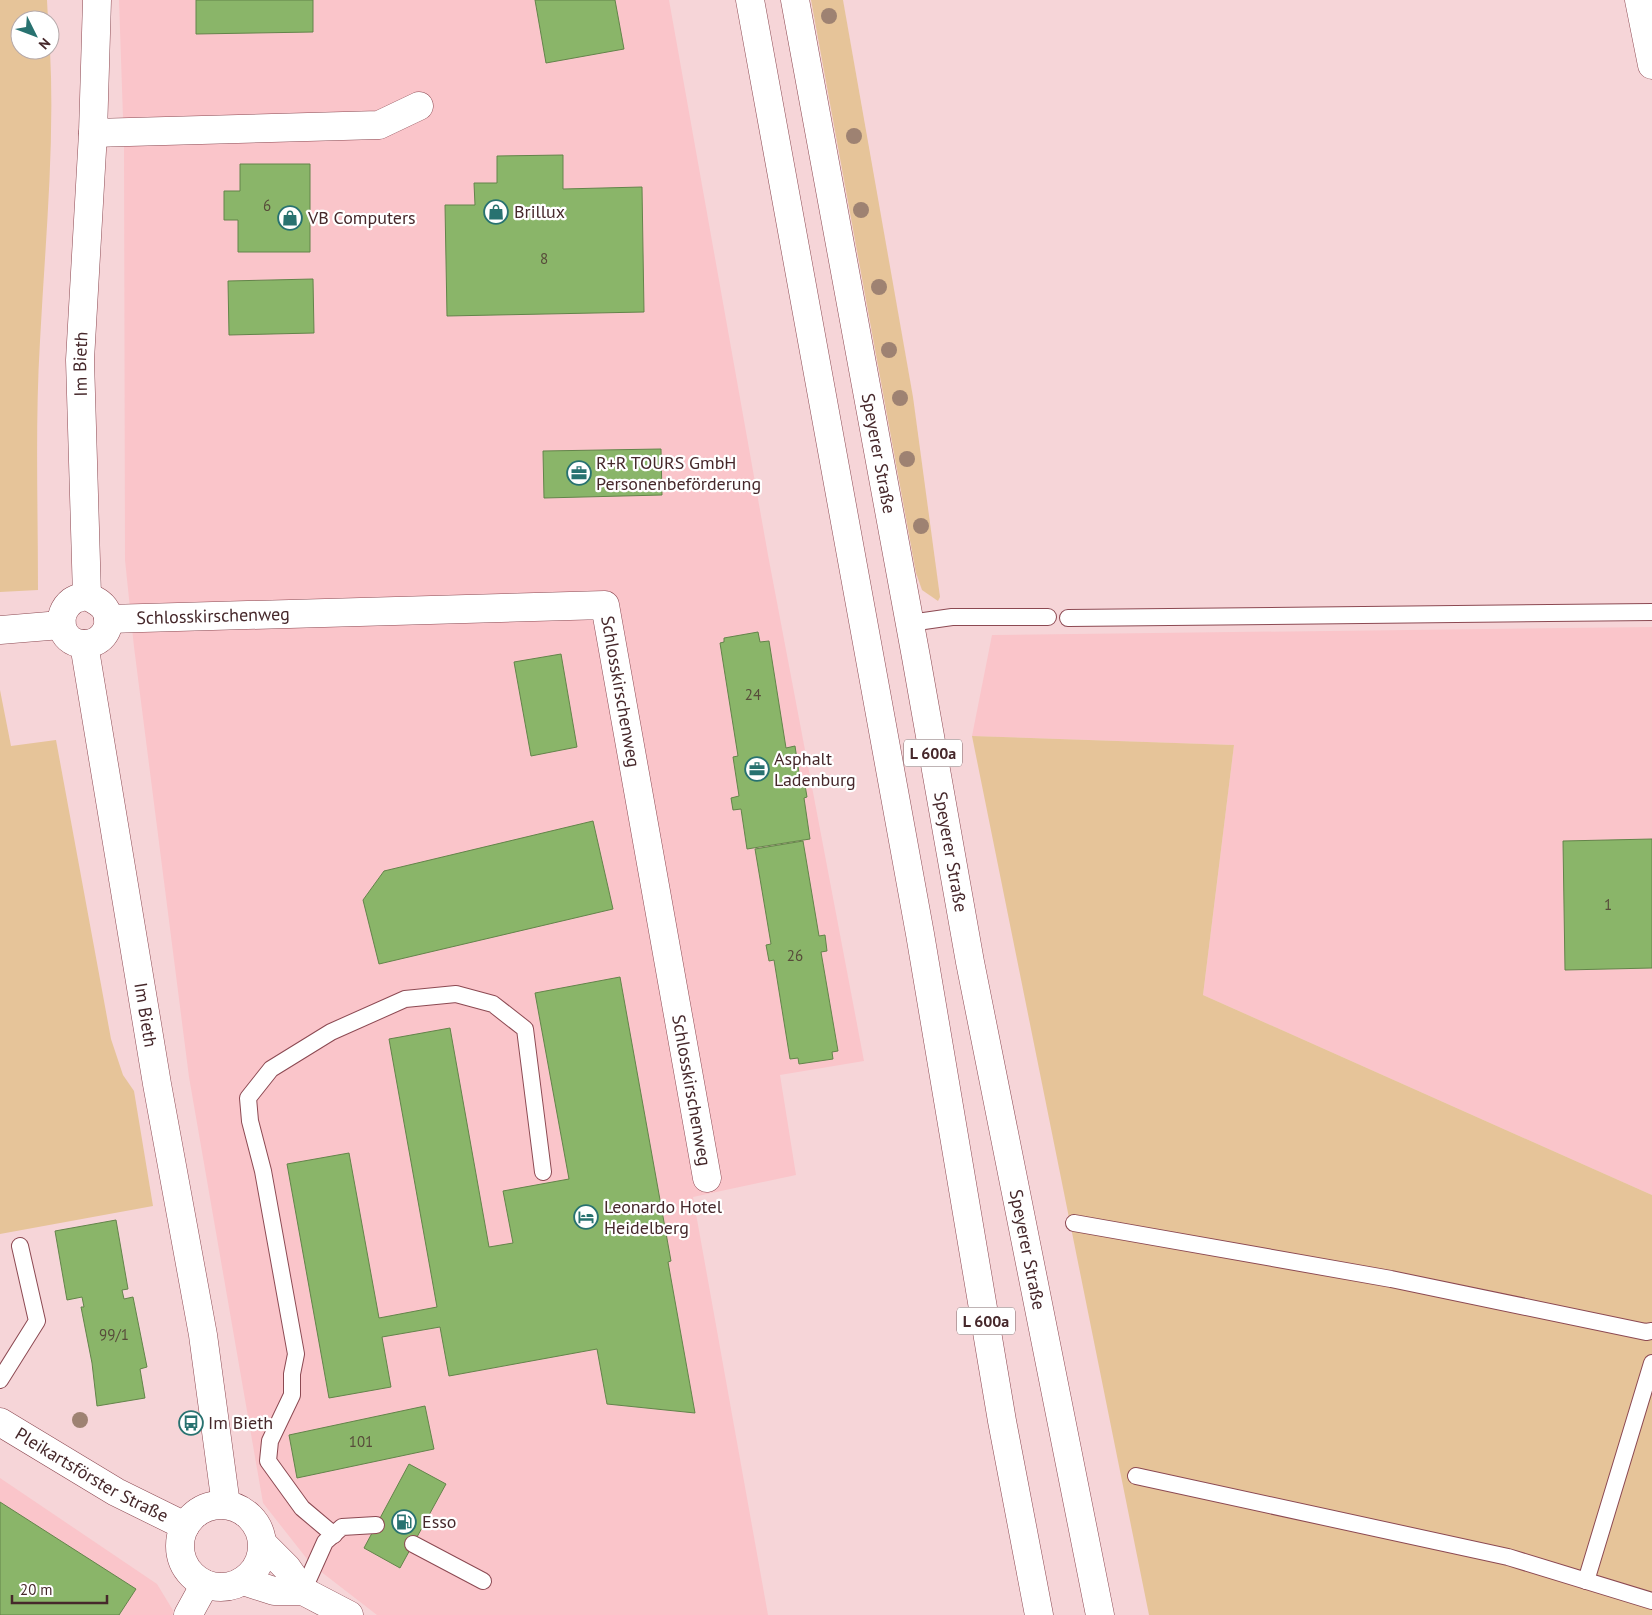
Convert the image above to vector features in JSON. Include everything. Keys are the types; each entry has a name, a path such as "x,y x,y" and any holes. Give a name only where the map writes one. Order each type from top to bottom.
{"street":[{"name":"Im Bieth","path":"87,596 80,360 93,133 97,0"},
{"name":"L 600a","path":"750,0 920,934 1002,1421 1039,1615"},
{"name":"Speyerer Straße","path":"795,0 910,623 970,962 1100,1615"},
{"path":"1639,0 1652,65"},
{"path":"93,133 379,125 419,106"},
{"path":"87,596 99,601 107,612 108,619 107,631 97,642 84,644 74,642 66,635 61,625 62,613 73,600 87,596"},
{"name":"Schlosskirschenweg","path":"108,619 605,605 708,1178"},
{"path":"0,630 61,625"},
{"name":"Im Bieth","path":"84,644 156,1084 203,1335 226,1505"},
{"name":"Pleikartsförster Straße","path":"0,1422 116,1492 185,1526"},
{"name":"Pleikartsförster Straße","path":"205,1584 193,1576 185,1566 181,1553 180,1539 185,1526 198,1512 216,1505 226,1505"},
{"path":"188,1615 205,1584 218,1587 231,1586 243,1581 254,1571 261,1558 263,1544 260,1530 252,1517 240,1509 226,1505"},
{"path":"263,1544 287,1568 303,1591"},
{"path":"243,1581 274,1591 303,1591 349,1615"}],"lane":[{"path":"1068,618 1652,612"},
{"path":"910,623 952,617 1048,617"},
{"path":"334,1535 302,1508 268,1461 270,1441 292,1396 292,1374 296,1354 263,1171 250,1121 248,1098 271,1069 331,1032 405,999 456,994 493,1004 525,1029 543,1172"},
{"path":"1074,1223 1391,1279 1646,1332 1652,1331"},
{"path":"0,1380 37,1321 20,1246"},
{"path":"1586,1581 1652,1363"},
{"path":"1136,1476 1508,1557 1652,1601"},
{"path":"303,1591 325,1542 342,1528 376,1525"},
{"path":"414,1544 483,1581"}],"shaded area":[{"path":"0,0 47,0 48,10 10,10 10,60 50,60 49,195 38,403 38,590 0,592"},
{"path":"119,0 669,0 768,555 864,1061 780,1075 796,1175 693,1197 768,1615 377,1615 311,1564 263,1503 189,1077 134,647 125,560 124,147"},
{"path":"811,0 843,0 913,397 940,597 938,601 922,590 916,573"},
{"path":"1652,627 1652,1195 1203,995 1234,745 972,736 992,635"},
{"path":"0,690 11,746 56,740 111,1039 123,1075 134,1091 153,1206 0,1234"},
{"path":"972,736 1234,745 1203,995 1652,1195 1652,1615 1149,1615"},
{"path":"0,1478 157,1584 174,1612 172,1615 0,1615"}],"building":[{"path":"196,0 313,0 313,32 196,34"},
{"path":"535,0 615,0 624,49 546,63"},
{"path":"563,155 563,189 642,187 644,312 447,316 445,205 475,205 474,183 497,183 497,156"},
{"path":"240,164 310,164 310,252 238,252 238,220 224,220 224,191 240,191"},
{"path":"313,279 314,333 229,335 228,281"},
{"path":"661,449 662,495 544,498 543,451"},
{"path":"758,632 760,642 769,641 786,748 795,746 801,786 805,785 807,797 804,798 810,839 747,849 741,809 733,810 731,798 739,796 733,757 738,756 720,643 724,642 724,638"},
{"path":"561,654 577,747 531,756 514,662"},
{"path":"593,821 613,909 379,964 363,900 384,871"},
{"path":"1652,839 1652,968 1565,970 1563,841"},
{"path":"803,841 819,936 825,935 827,951 821,952 838,1051 832,1052 833,1059 799,1064 798,1058 790,1059 774,960 769,961 766,945 771,944 755,849"},
{"name":"Leonardo Hotel Heidelberg","path":"620,977 671,1261 668,1262 695,1413 607,1404 597,1349 449,1376 440,1327 382,1337 391,1387 329,1398 287,1164 349,1153 379,1318 437,1307 389,1039 450,1028 489,1247 513,1243 503,1191 569,1179 535,993"},
{"path":"116,1220 128,1289 122,1290 124,1299 133,1297 147,1367 140,1369 145,1398 97,1406 92,1363 81,1307 84,1307 82,1297 67,1300 55,1231"},
{"path":"425,1406 434,1449 297,1478 289,1435"},
{"path":"409,1464 446,1484 400,1568 364,1548"},
{"path":"0,1502 136,1589 119,1615 0,1615"}],"place":[{"name":"Brillux","path":"496,212"},
{"name":"VB Computers","path":"290,218"},
{"name":"R+R TOURS GmbH Personenbeförderung","path":"579,473"},
{"name":"Asphalt Ladenburg","path":"757,769"},
{"name":"Leonardo Hotel Heidelberg","path":"586,1217"},
{"name":"Im Bieth","path":"191,1423"},
{"name":"Esso","path":"404,1522"}]}
